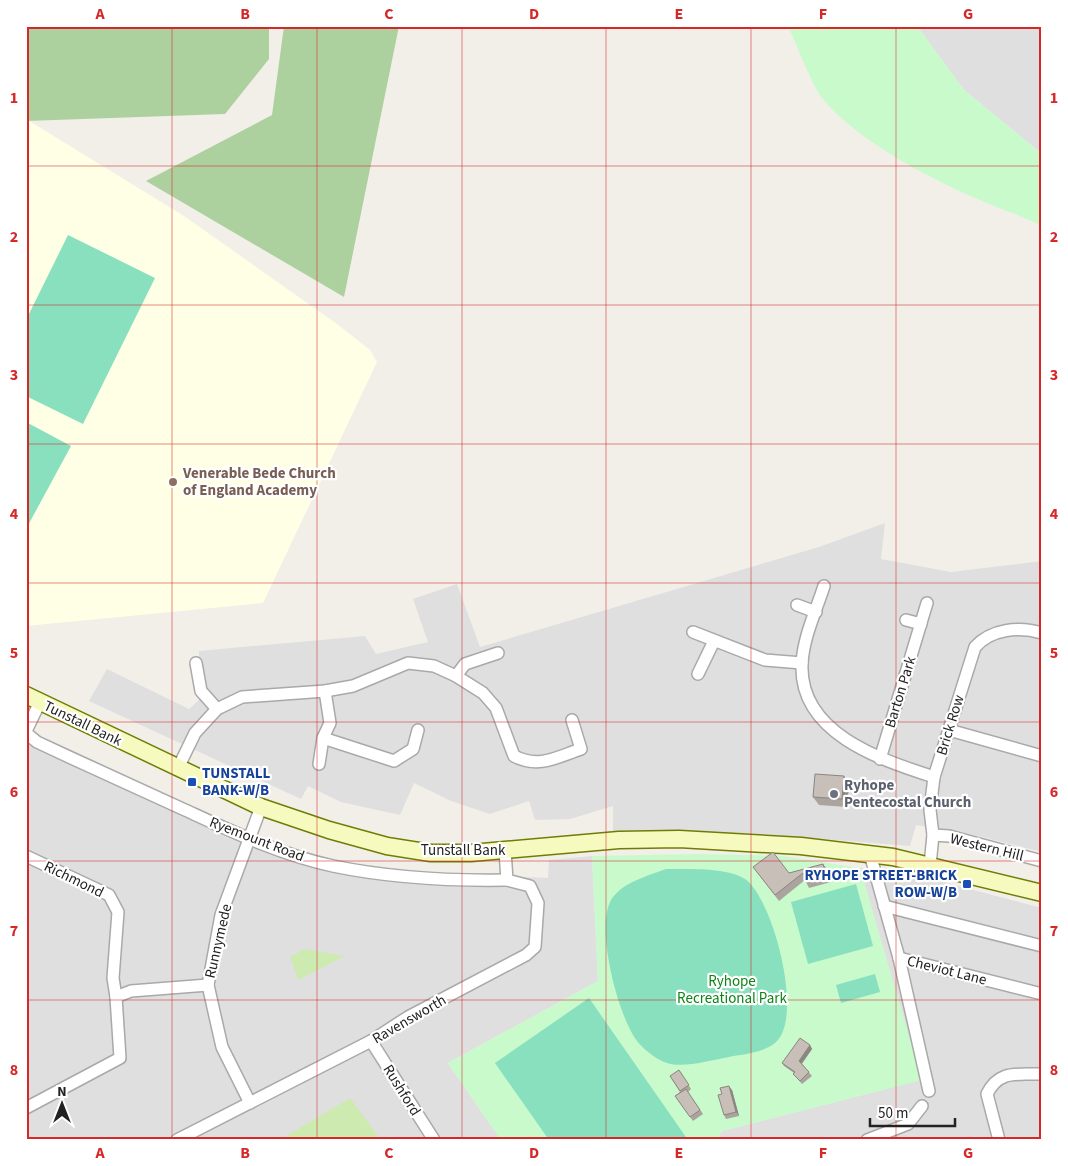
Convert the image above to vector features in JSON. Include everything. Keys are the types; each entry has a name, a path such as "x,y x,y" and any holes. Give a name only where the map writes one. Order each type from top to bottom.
{"main road":[{"name":"Tunstall Bank","path":"33,699 260,807 329,830 387,846 431,853 505,851 619,840 679,839 801,846 870,854 930,865 1042,893"}],"street":[{"path":"824,586 802,664 808,692 816,710 833,730 880,759 934,778"},
{"name":"Barton Park","path":"880,759 927,603"},
{"path":"797,605 816,612"},
{"path":"906,620 921,624"},
{"name":"Brick Row","path":"930,865 933,835 930,810 934,778 975,646 984,637 997,632 1019,630 1042,634"},
{"path":"693,632 765,660 802,664"},
{"path":"698,674 714,641"},
{"path":"456,676 465,664 498,653"},
{"path":"178,768 195,733 217,709 242,697 325,691 353,686 408,662 434,666 456,676 483,693 496,708 514,756 528,763 542,762 582,749 572,720"},
{"path":"196,663 201,690 217,709"},
{"path":"319,764 323,738 330,723 325,691"},
{"path":"26,732 33,699"},
{"path":"323,738 394,761 413,749 418,730"},
{"path":"949,730 1042,756"},
{"name":"Ryemount Road","path":"26,732 36,742 249,839 332,866 387,875 454,881 507,880"},
{"name":"Runnymede","path":"250,1103 222,1047 208,985 221,915 260,807"},
{"name":"Western Hill","path":"933,835 949,836 1042,861"},
{"path":"505,851 507,880"},
{"name":"Cheviot Lane","path":"870,854 898,958 1042,994"},
{"name":"Richmond","path":"26,856 109,895 118,912 113,978 120,1058 26,1108"},
{"name":"Ravensworth","path":"177,1140 371,1041 408,1017 526,955 535,947 538,903 530,886 507,880"},
{"path":"884,906 1042,946"},
{"path":"898,958 929,1091"},
{"path":"116,997 131,991 208,985"},
{"name":"Rushford","path":"371,1041 434,1140"},
{"path":"999,1140 987,1094 992,1082 1005,1075 1042,1074"},
{"path":"866,1140 908,1124 922,1106"},
{"path":"900,1128 903,1140"}],"shaded area":[{"path":"917,26 1042,26 1042,154 964,90"},
{"name":"Venerable Bede Church of England Academy","path":"26,119 184,216 337,324 370,350 377,362 263,603 26,626"},
{"path":"885,523 881,559 951,572 1042,561 1042,852 970,834 916,825 910,846 749,833 613,833 613,806 570,819 535,820 529,801 490,814 451,801 414,783 400,815 341,802 308,786 301,799 89,701 107,669 189,709 199,700 199,651 365,636 376,654 428,642 413,599 457,584 480,647 819,547"},
{"path":"26,729 275,844 340,862 438,873 548,878 549,860 592,856 598,981 448,1063 501,1140 26,1140"},
{"path":"860,868 890,868 1042,908 1042,1140 716,1140 722,1131 921,1080"}],"green space":[{"path":"26,26 269,26 269,59 225,114 26,121"},
{"path":"284,26 399,26 344,297 146,181 272,115"},
{"path":"788,26 917,26 964,90 1042,154 1042,226 936,180 893,156 853,128 837,114 818,92"},
{"path":"68,235 155,278 83,424 26,396 26,320"},
{"path":"26,422 71,446 26,529"},
{"name":"Ryhope Recreational Park","path":"699,854 782,856 860,868 922,1080 722,1131 716,1140 501,1140 448,1063 598,981 592,856"},
{"path":"666,869 728,872 745,879 756,891 766,909 775,933 782,959 786,986 787,1010 783,1030 775,1043 769,1047 750,1053 678,1065 664,1062 653,1056 637,1041 630,1029 622,1012 610,969 606,927 608,910 613,897 618,891 638,880"},
{"path":"856,884 873,946 808,964 791,902"},
{"path":"305,949 345,956 298,980 290,957"},
{"path":"875,974 880,992 841,1003 836,985"},
{"path":"589,998 688,1140 549,1140 495,1063"},
{"path":"350,1098 381,1140 285,1140 283,1138"}],"building":[{"path":"815,774 844,776 842,799 813,797"},
{"path":"773,852 789,873 823,864 827,877 806,882 803,873 775,895 753,867"},
{"path":"800,1038 810,1045 799,1061 809,1072 800,1081 793,1074 795,1072 782,1063"},
{"path":"679,1070 689,1085 680,1091 670,1076"},
{"path":"729,1086 736,1112 724,1115 718,1095 722,1094 720,1088"},
{"path":"686,1089 700,1110 690,1117 675,1096"}],"place":[{"name":"Venerable Bede Church of England Academy","path":"173,482"},
{"name":"TUNSTALL BANK-W/B","path":"192,782"},
{"name":"Ryhope Pentecostal Church","path":"834,794"},
{"name":"RYHOPE STREET-BRICK ROW-W/B","path":"967,884"}]}
